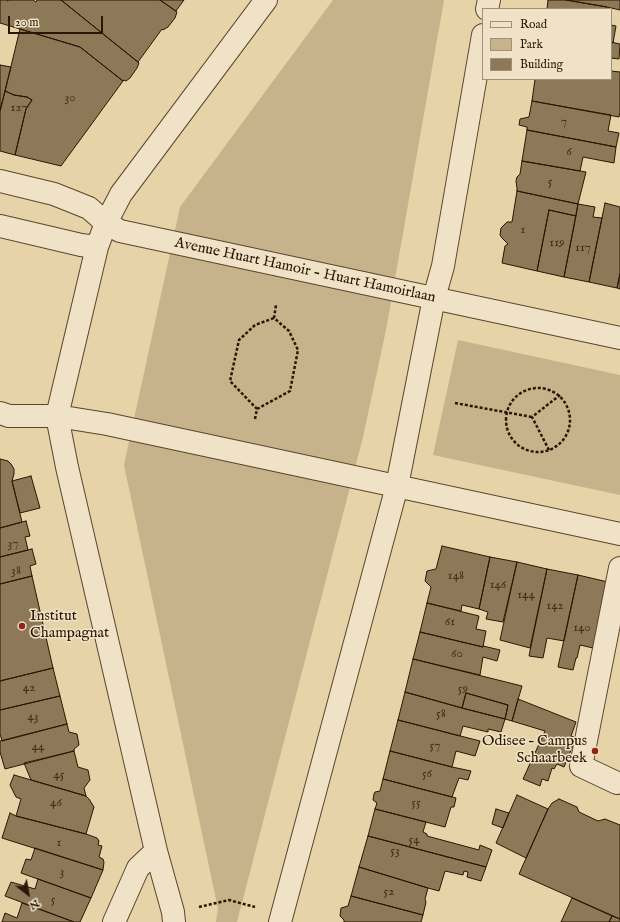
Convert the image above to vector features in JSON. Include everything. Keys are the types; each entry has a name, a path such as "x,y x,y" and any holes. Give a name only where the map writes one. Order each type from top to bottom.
{"street":[{"path":"173,917 156,851 71,483 57,416 96,246 106,223 121,194 266,0"},
{"path":"281,918 397,486 434,298 443,266 482,41"},
{"name":"Avenue Huart Hamoir - Huart Hamoirlaan","path":"0,181 62,197 89,208 106,223 120,231 620,338"},
{"path":"0,226 81,245 96,246"},
{"path":"0,413 9,416 57,416 107,424 620,534"},
{"path":"617,783 581,766 620,568"},
{"path":"114,922 138,868 156,851"}],"path":[{"path":"274,318 276,305"},
{"path":"257,409 230,381 239,340 255,326 274,318"},
{"path":"257,409 290,391 298,350 289,331 274,318"},
{"path":"534,388 548,389 560,395 568,406 571,419 568,432 561,444 549,450 536,452 523,448 512,440 507,428 507,412 512,402 522,392 534,388"},
{"path":"455,403 532,416 560,395"},
{"path":"255,419 257,409"},
{"path":"532,416 549,450"},
{"path":"173,917 229,900 281,918"}],"green space":[{"path":"333,0 444,0 386,330 363,437 237,922 216,922 218,909 124,465 180,207"},
{"path":"458,340 620,375 620,495 433,455"}],"building":[{"path":"0,0 33,0 36,2 37,0 61,0 139,63 137,68 130,78 123,81 80,47 0,23"},
{"path":"61,0 160,0 177,12 175,18 168,27 163,30 162,29 138,62"},
{"path":"160,0 184,0 176,11"},
{"path":"548,0 566,0 607,7 606,8 547,8"},
{"path":"566,0 620,0 620,10"},
{"path":"612,25 616,26 612,42"},
{"path":"20,29 80,47 123,81 61,166 15,155 26,109 32,100 27,97 14,95 5,91"},
{"path":"612,42 620,44 619,59 612,58"},
{"path":"0,65 11,67 0,111"},
{"path":"612,71 620,72 619,117 532,101 535,80 612,80"},
{"path":"5,91 14,95 27,97 32,100 26,109 15,155 0,151 0,111"},
{"path":"532,101 611,115 608,131 619,133 616,147 527,130 527,127 519,125 520,119 529,117"},
{"path":"527,130 616,147 614,163 583,157 580,171 522,161"},
{"path":"522,161 586,172 578,204 517,191 516,181 520,174"},
{"path":"517,191 578,204 576,216 549,210 537,271 502,263 505,246 508,244 500,235 501,228 507,222 512,222"},
{"path":"605,203 620,207 620,274 617,288 589,282"},
{"path":"578,204 595,207 593,217 602,218 589,282 564,277"},
{"path":"549,210 576,216 564,277 537,271"},
{"path":"620,274 620,289 617,288"},
{"path":"0,459 8,461 14,469 12,481 22,522 0,528"},
{"path":"31,476 40,508 20,513 12,481"},
{"path":"26,521 30,536 25,537 28,550 0,557 0,528"},
{"path":"442,546 490,557 479,609 462,605 461,611 427,603 431,587 425,581 427,571 436,569"},
{"path":"32,549 36,564 30,566 32,576 0,584 0,557"},
{"path":"490,557 517,562 503,622 486,619 488,612 479,609"},
{"path":"517,562 547,569 530,648 500,640"},
{"path":"547,569 578,575 564,641 547,638 543,658 529,656"},
{"path":"578,575 608,582 593,648 580,645 573,670 558,667"},
{"name":"Institut Champagnat","path":"32,576 53,668 0,681 0,584"},
{"path":"427,603 479,616 476,629 486,631 483,647 420,632"},
{"path":"420,632 500,650 497,661 483,657 480,675 413,659"},
{"path":"413,659 522,686 512,721 505,719 508,705 466,693 462,708 405,692"},
{"path":"53,668 60,696 0,710 0,681"},
{"path":"405,692 505,719 501,732 488,729 488,732 463,726 460,736 398,720"},
{"path":"466,693 508,705 505,719 462,708"},
{"path":"60,696 67,724 2,741 0,734 0,710"},
{"path":"518,699 576,722 571,736 576,738 564,767 557,764 554,769 552,768 548,781 542,779 540,786 523,779 545,731 512,721"},
{"path":"398,720 480,741 475,756 456,751 452,767 390,751"},
{"path":"67,724 69,732 77,734 79,745 74,749 74,751 5,769 0,752 0,741"},
{"path":"74,751 78,767 88,770 90,780 84,788 86,796 31,780 24,763"},
{"path":"390,751 471,771 468,780 459,778 452,797 383,779"},
{"path":"14,775 86,796 94,807 86,834 16,816 21,799 16,797 10,785"},
{"path":"383,779 456,798 454,807 451,807 445,827 375,809 377,803 373,800 374,794 375,792 380,791"},
{"path":"517,795 548,809 526,858 496,843"},
{"path":"559,799 577,807 579,812 598,821 605,819 620,825 620,919 519,874 548,809 552,803"},
{"path":"375,809 426,822 423,832 427,834 427,836 479,850 480,845 492,850 486,867 368,836"},
{"path":"496,809 509,813 503,828 492,824"},
{"path":"10,813 16,816 97,838 99,841 98,845 102,846 99,857 103,859 104,862 103,870 2,838"},
{"path":"368,836 486,867 481,881 467,877 468,872 464,871 463,875 445,871 439,891 359,867"},
{"path":"35,848 103,870 91,898 21,873 26,859 31,860"},
{"path":"359,867 428,888 423,915 351,896"},
{"path":"38,879 91,898 80,922 74,922 5,896 11,882 35,889"},
{"path":"351,896 423,915 421,922 344,922 340,916 341,908 348,906"},
{"path":"572,898 612,916 609,922 561,922"},
{"path":"22,903 74,922 2,922 5,913 17,918"},
{"path":"612,916 620,919 620,922 609,922"}],"place":[{"name":"Institut Champagnat","path":"22,626"},
{"name":"Odisee – Campus Schaarbeek","path":"595,751"}]}
